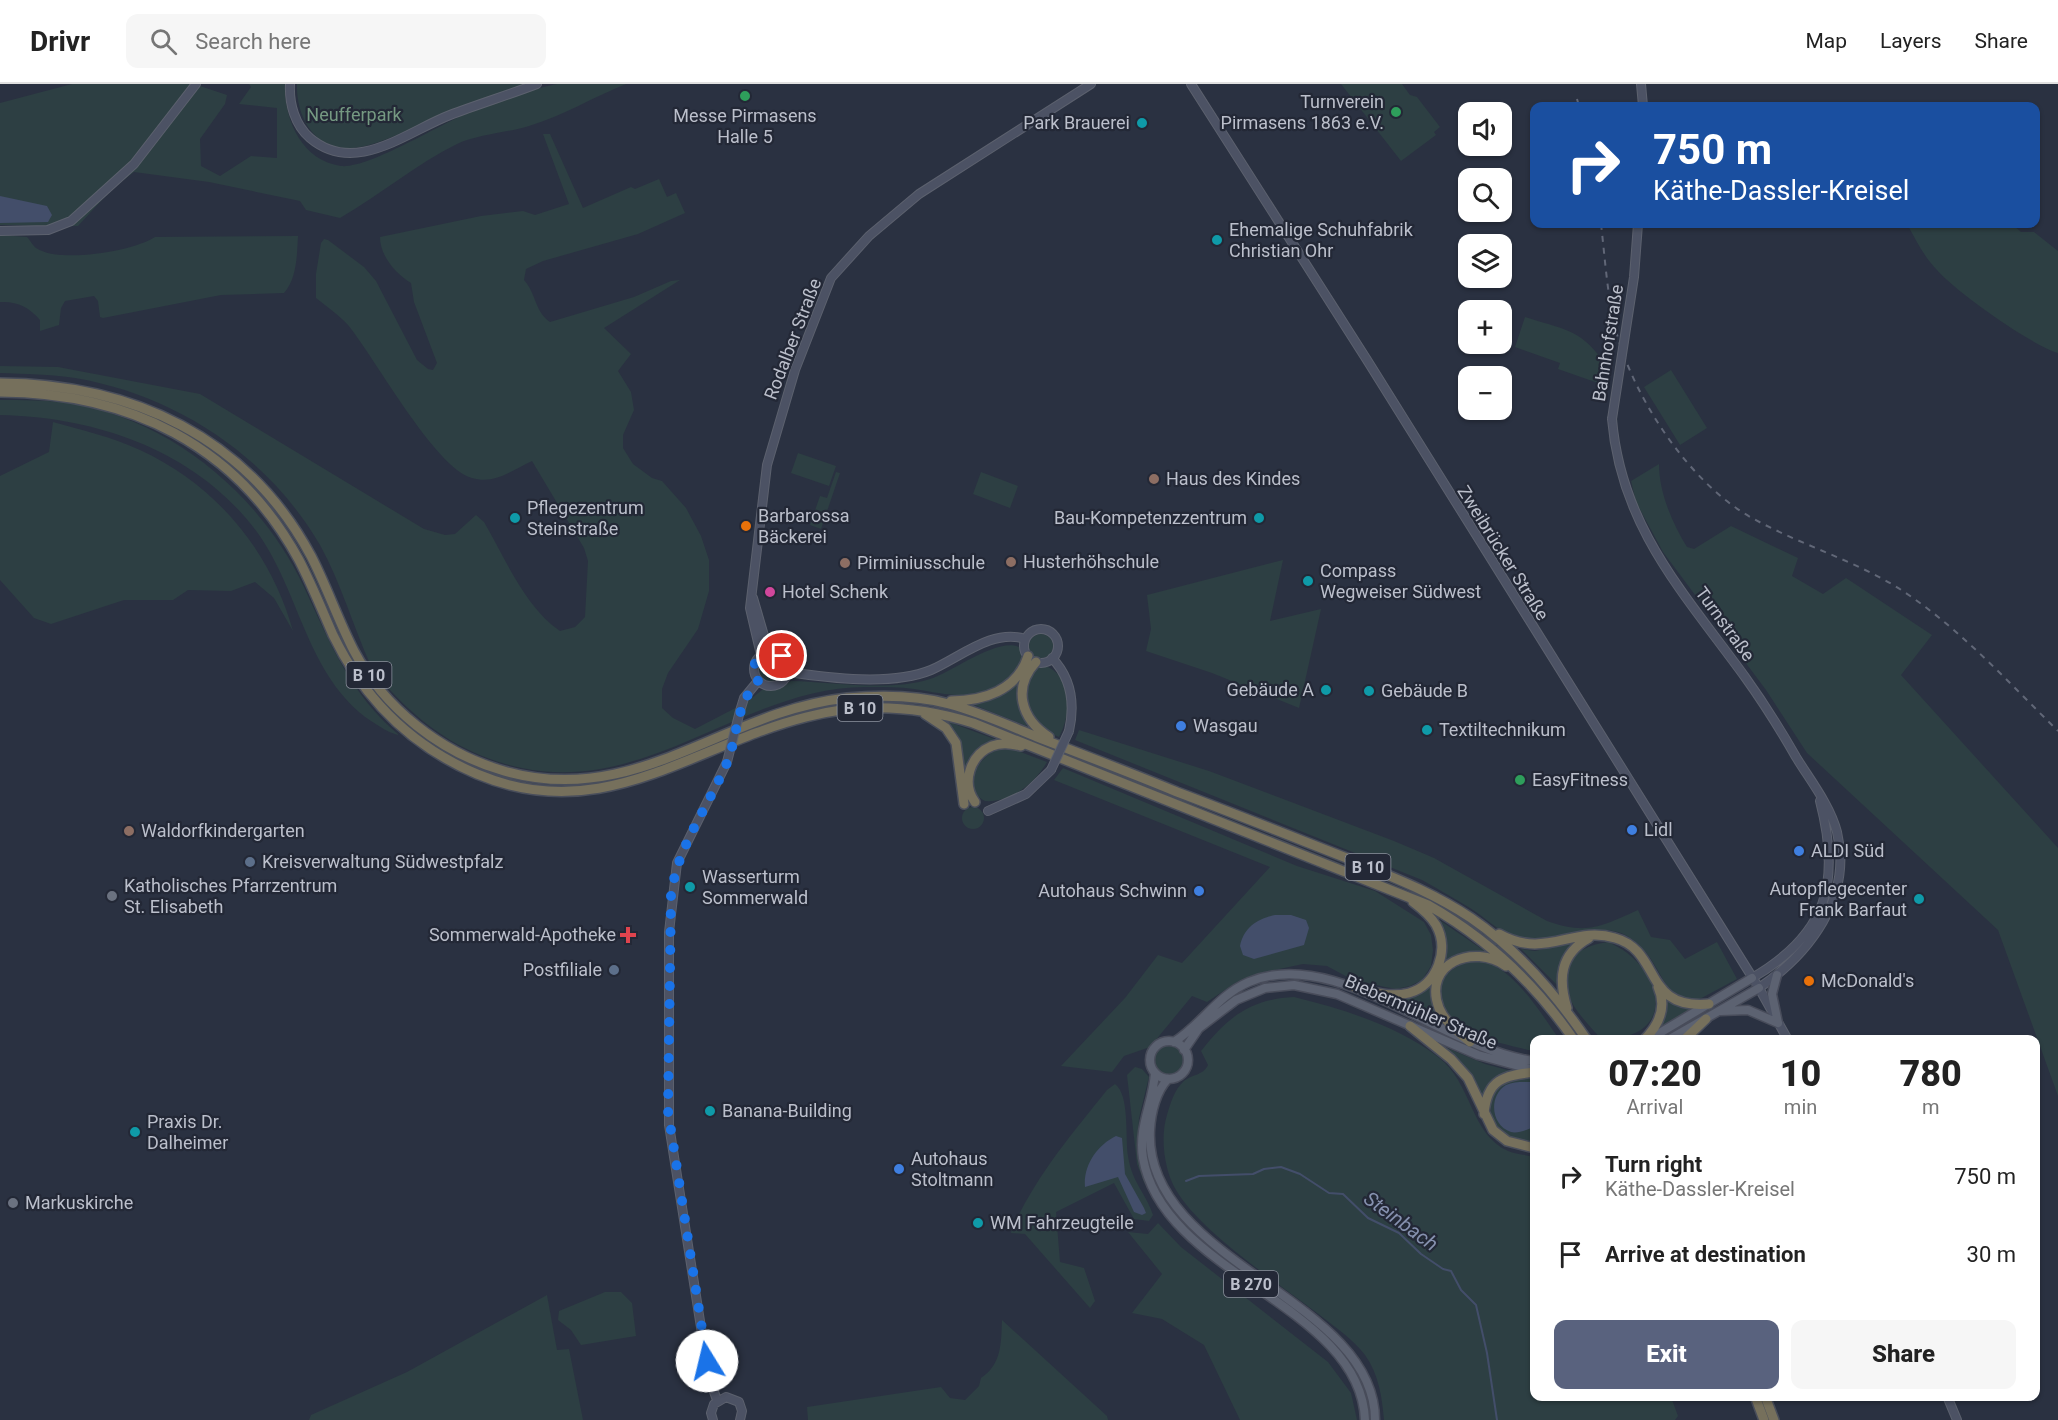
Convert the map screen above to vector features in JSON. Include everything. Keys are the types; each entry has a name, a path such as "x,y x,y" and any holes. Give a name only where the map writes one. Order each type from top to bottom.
{"highway":[{"name":"B 10","path":"0,383 62,386 105,394 168,417 223,451 255,479 298,535 319,572 352,648 384,694 410,720 437,741 478,762 503,771 553,780 611,776 643,768 764,720 813,704 869,696 936,701 967,709 1403,881 1435,896 1476,921 1535,973 1584,1035"},
{"name":"B 10","path":"0,392 60,395 125,411 164,427 217,461 248,489 288,541 308,576 343,654 366,690 390,717 417,741 478,774 501,782 553,791 614,786 645,778 806,717 870,707 915,709 973,723 1396,890 1458,922 1496,950 1528,981 1571,1035"},
{"path":"936,701 977,699 1000,691 1016,676 1028,656"},
{"path":"1036,662 1027,673 1022,687 1026,714 1038,730 1077,753"},
{"path":"915,709 938,721 953,735 959,751 964,804"},
{"path":"975,802 968,786 969,774 980,754 1001,743 1036,748"},
{"path":"1354,987 1386,994 1411,992 1428,980 1439,963 1441,938 1436,925 1427,914 1396,890"},
{"path":"1476,921 1504,937 1527,945 1547,945 1597,935 1625,941 1643,960 1655,980 1662,1000 1662,1010 1650,1035"},
{"path":"1570,1016 1561,984 1563,967 1572,950 1597,935"},
{"path":"1470,1042 1444,1018 1438,1006 1437,988 1444,970 1463,957 1486,956 1497,960 1528,981"},
{"path":"1655,980 1674,1000 1688,1005 1709,1004"},
{"path":"1689,1035 1706,1018"},
{"path":"1410,1026 1451,1059 1464,1073 1493,1130 1507,1141 1530,1147"},
{"path":"1484,1116 1488,1093 1493,1085 1507,1076 1530,1072"},
{"path":"1757,1401 1764,1420"},
{"path":"1767,1401 1774,1420"}],"main road":[{"name":"Biebermühler Straße","path":"1174,1042 1237,988 1267,976 1306,975 1354,987 1470,1042 1530,1060"},
{"path":"1777,975 1773,994 1778,1023"},
{"path":"1655,1035 1752,978"},
{"name":"Biebermühler Straße","path":"1184,1050 1191,1037 1222,1009 1257,990 1294,985 1337,994 1478,1055 1530,1070"},
{"path":"1677,1035 1759,988"},
{"path":"1718,1012 1748,1010 1778,1023"},
{"path":"1174,1042 1184,1050 1188,1061 1185,1069 1176,1078 1168,1079 1155,1074 1150,1062 1152,1052 1161,1043 1174,1042"},
{"name":"B 270","path":"1155,1074 1145,1112 1142,1144 1146,1172 1159,1199 1179,1225 1196,1241 1338,1353 1359,1386 1365,1420"},
{"name":"B 270","path":"1168,1079 1161,1088 1154,1108 1150,1136 1155,1168 1165,1192 1194,1226 1337,1340 1358,1363 1370,1388 1375,1420"}],"street":[{"path":"0,231 48,230 71,221 134,164 196,84"},
{"path":"290,84 293,109 302,131 323,147 353,154 374,149 450,115 537,84"},
{"name":"Rodalber Straße","path":"761,655 750,611 766,476 775,432 814,316 834,273 869,236 919,194 1091,84"},
{"name":"Zweibrücker Straße","path":"1191,84 1367,360 1759,988 1785,1035"},
{"path":"1641,84 1643,102"},
{"name":"Bahnhofstraße","path":"1618,467 1612,419 1634,277 1638,228"},
{"name":"Turnstraße","path":"1618,467 1642,531 1762,702 1818,794 1833,822 1839,842 1835,892 1818,932 1795,960 1759,988"},
{"name":"Rodalber Straße","path":"752,589 759,621 768,648 772,652"},
{"path":"1025,639 1037,629 1052,632 1058,642 1052,658"},
{"path":"788,672 837,678 906,677 931,670 995,639 1010,636 1025,639"},
{"path":"1025,639 1028,656 1036,662 1052,658"},
{"path":"772,652 782,656 788,672 778,685 768,686 758,681 754,667 761,655 772,652"},
{"path":"988,812 1026,794 1051,770 1069,731 1073,709 1071,693 1063,671 1052,658"},
{"path":"717,1400 709,1378 669,1125 669,933 677,863 727,762 744,698 758,681"},
{"name":"Turnstraße","path":"1752,978 1782,959 1799,942 1822,905 1829,876 1830,852 1818,794"},
{"path":"713,1420 712,1408 717,1400 730,1397 739,1402 742,1411 740,1420"},
{"path":"1949,1401 1957,1420"}],"green space":[{"path":"72,84 193,84 159,131 127,165 133,171 200,86 227,95 225,104 200,139 201,166 220,176 251,156 277,158 277,108 239,104 251,87 249,84 285,84 288,111 298,137 316,156 327,163 341,166 368,161 466,114 536,89 557,84 626,84 542,122 457,144 340,218 306,210 300,201 209,182 134,172 112,189 78,226 0,225 0,103"},
{"name":"Neufferpark","path":"297,84 524,84 383,141 363,147 343,148 322,141 307,125 299,105"},
{"name":"Turnverein Pirmasens 1863 e.V.","path":"1341,84 1402,84 1410,95 1417,97 1440,127 1434,132 1436,135 1401,161"},
{"path":"543,134 550,134 583,208 631,187 635,189 659,179 667,197 676,193 685,213 638,234 543,261 526,269 524,280 541,313 550,322 634,297 671,281 680,280 604,328 631,354 618,371 631,392 634,410 623,435 623,448 633,464 652,478 662,481 686,508 701,536 709,560 709,591 698,629 668,673 662,689 662,708 673,718 695,729 747,702 762,690 780,689 791,681 880,686 914,683 930,679 987,651 1010,645 1019,647 1020,665 1002,684 979,694 966,695 892,687 825,691 782,702 657,753 614,766 569,772 522,768 503,763 484,757 450,740 419,718 379,679 371,666 334,574 320,545 299,513 274,484 216,434 149,399 112,386 75,378 0,373 0,366 58,367 200,394 424,529 445,535 455,534 476,515 484,522 517,581 536,609 560,631 575,627 585,617 588,561 584,548 532,461 503,476 488,480 472,478 457,470 424,434 348,325 316,298 316,274 321,243 324,239 364,267 376,281 417,360 428,369 433,370 437,363 414,302 411,283 390,264 383,251 380,237 481,216 523,211 535,215 569,204"},
{"path":"1909,228 2016,228 2021,232 2034,232 2058,251 2058,353 2030,340 1977,304 1947,280 1920,248"},
{"path":"0,235 27,237 36,248 47,253 61,255 114,251 155,237 298,236 294,274 284,293 221,295 103,318 100,317 98,301 94,296 65,301 61,308 59,325 40,331 40,320 32,312 17,304 0,302"},
{"path":"1525,317 1569,331 1595,350 1603,361 1598,383 1558,369 1560,363 1515,347"},
{"path":"1671,370 1707,428 1680,445 1644,387"},
{"path":"0,400 60,402 106,412 142,426 177,444 208,466 238,493 286,553 343,667 368,703 399,735 371,721 349,702 332,681 318,658 272,556 257,532 233,504 205,480 175,460 142,444 108,432 36,417 0,415"},
{"path":"53,422 140,450 193,482 216,502 255,548 283,602 293,631 274,598 255,582 231,591 188,590 173,600 124,600 51,624 34,618 0,580 0,476 49,452"},
{"path":"798,453 836,466 829,486 791,473"},
{"path":"1659,464 1661,485 1667,507 1687,547 1694,549 1731,526 1798,558 1792,576 1823,594 1846,578 1932,635 1901,675 2058,848 2058,1096 2040,1046 2040,1035 2036,1035 1998,930 1807,753 1766,690 1663,552 1636,502 1631,481"},
{"path":"836,472 840,473 821,529 810,525 820,496 827,498"},
{"path":"981,472 1018,486 1010,508 973,494"},
{"path":"1283,560 1270,621 1321,609 1299,708 1212,673 1146,651 1151,629 1147,595"},
{"path":"1041,634 1049,638 1053,646 1049,654 1041,658 1033,654 1029,646 1033,638"},
{"path":"771,657 779,661 783,669 779,677 771,681 763,677 759,669 763,661"},
{"path":"1042,665 1052,669 1060,676 1067,695 1066,717 1059,737 1040,725 1030,709 1029,680 1033,669"},
{"path":"1021,676 1018,690 1019,702 1027,726 974,705 1001,695"},
{"path":"949,722 997,740 976,754 965,777 961,743"},
{"path":"1079,730 1209,771 1394,841 1434,858 1547,921 1573,928 1593,927 1638,910 1651,937 1670,940 1685,959 1717,942 1737,979 1696,1001 1675,997 1651,959 1628,936 1613,931 1598,930 1551,940 1535,941 1513,937 1422,880 1075,740"},
{"path":"1000,748 1010,748 1047,762 1036,777 1021,790 1004,799 985,801 977,795 973,788 974,772 985,758"},
{"path":"1063,768 1297,866 1375,891 1424,922 1431,935 1433,950 1431,966 1422,980 1396,989 1351,979 1327,966 1303,964 1260,973 1237,982 1207,1002 1192,996 1150,1047 1124,1056 1112,1072 1061,1066 1125,998 1158,955 1182,963 1270,867 1054,780"},
{"path":"969,807 977,807 984,814 984,822 977,829 969,829 962,822 962,814"},
{"path":"1435,917 1486,952 1464,954 1444,966 1435,1008 1443,1025 1386,999 1409,997 1443,961"},
{"path":"1574,942 1561,962 1557,985 1521,949 1535,951"},
{"path":"1608,942 1627,953 1642,967 1651,983 1656,1000 1653,1015 1644,1028 1629,1035 1598,1035 1574,1006 1568,994 1565,973 1568,964 1580,952"},
{"path":"1472,960 1486,962 1499,968 1522,989 1556,1035 1530,1035 1530,1050 1528,1050 1486,1039 1459,1025 1449,1016 1443,1004 1441,990 1447,974"},
{"path":"1294,997 1332,1007 1388,1028 1422,1046 1449,1068 1458,1080 1478,1120 1495,1143 1508,1151 1530,1156 1530,1401 1672,1401 1678,1416 1675,1420 1384,1420 1377,1378 1361,1349 1264,1274 1203,1223 1176,1190 1166,1163 1164,1133 1170,1106 1180,1085 1186,1079 1206,1069 1208,1065 1201,1051 1221,1028 1241,1012 1278,998"},
{"path":"1666,998 1673,1004 1693,1008 1658,1030 1664,1019"},
{"path":"1438,1044 1485,1064 1511,1071 1489,1084 1481,1103"},
{"path":"1169,1045 1175,1046 1183,1054 1183,1066 1175,1074 1169,1075 1163,1074 1155,1066 1154,1060 1155,1054 1163,1046"},
{"path":"1135,1067 1142,1069 1149,1077 1139,1118 1138,1135 1145,1185 1137,1164 1127,1075"},
{"path":"1530,1078 1530,1142 1516,1140 1503,1132 1494,1121 1490,1109 1492,1097 1500,1087 1514,1080"},
{"path":"1115,1084 1120,1090 1125,1107 1130,1165 1153,1215 1149,1221 1134,1219 1114,1183 1056,1212 1060,1262 1084,1268 1095,1301 1090,1308 1025,1234 1011,1233 1032,1191 1055,1157 1107,1090"},
{"path":"1158,1223 1181,1247 1328,1362 1351,1393 1357,1420 1240,1420 1204,1345 1162,1319 1132,1313 1162,1274 1128,1232 1148,1234"},
{"path":"605,1292 621,1292 632,1303 636,1336 581,1345 571,1330 558,1320 559,1311"},
{"path":"547,1295 557,1350 569,1349 583,1420 309,1420 311,1415 407,1372"},
{"path":"1002,1320 1107,1416 1108,1420 808,1420 807,1407 941,1387 950,1398 965,1400 979,1386 981,1378 997,1360"}],"water":[{"path":"0,196 47,206 52,215 48,222 0,223"},
{"path":"1275,915 1291,915 1306,920 1309,928 1304,945 1254,959 1243,955 1240,946 1248,929 1262,919"},
{"path":"1530,1082 1530,1128 1511,1132 1499,1124 1494,1103 1500,1090 1506,1085"},
{"path":"1116,1136 1122,1138 1125,1174 1144,1208 1146,1213 1142,1215 1134,1212 1118,1177 1085,1187 1086,1171 1093,1157 1103,1145"}],"waterway":[{"name":"Steinbach","path":"1186,1181 1199,1176 1253,1174 1264,1169 1281,1167 1300,1174 1329,1193 1343,1194 1368,1218 1399,1233 1421,1254 1443,1269 1451,1271 1461,1290 1476,1305 1487,1353 1497,1420"}],"railway":[{"path":"1601,228 1610,301 1623,354 1649,409 1685,460 1729,503 1752,518 1878,576 1917,601 1960,635 2058,731"}],"place":[{"name":"Messe Pirmasens Halle 5","path":"745,96"},
{"name":"Turnverein Pirmasens 1863 e.V.","path":"1396,112"},
{"name":"Park Brauerei","path":"1142,123"},
{"name":"Ehemalige Schuhfabrik Christian Ohr","path":"1217,240"},
{"name":"Haus des Kindes","path":"1154,479"},
{"name":"Pflegezentrum Steinstraße","path":"515,518"},
{"name":"Bau-Kompetenzzentrum","path":"1259,518"},
{"name":"Barbarossa Bäckerei","path":"746,526"},
{"name":"Husterhöhschule","path":"1011,562"},
{"name":"Pirminiusschule","path":"845,563"},
{"name":"Compass Wegweiser Südwest","path":"1308,581"},
{"name":"Hotel Schenk","path":"770,592"},
{"name":"Gebäude A","path":"1326,690"},
{"name":"Gebäude B","path":"1369,691"},
{"name":"Wasgau","path":"1181,726"},
{"name":"Textiltechnikum","path":"1427,730"},
{"name":"EasyFitness","path":"1520,780"},
{"name":"Lidl","path":"1632,830"},
{"name":"Waldorfkindergarten","path":"129,831"},
{"name":"ALDI Süd","path":"1799,851"},
{"name":"Kreisverwaltung Südwestpfalz","path":"250,862"},
{"name":"Wasserturm Sommerwald","path":"690,887"},
{"name":"Autohaus Schwinn","path":"1199,891"},
{"name":"Katholisches Pfarrzentrum St. Elisabeth","path":"112,896"},
{"name":"Autopflegecenter Frank Barfaut","path":"1919,899"},
{"name":"Sommerwald-Apotheke","path":"628,935"},
{"name":"Postfiliale","path":"614,970"},
{"name":"McDonald's","path":"1809,981"},
{"name":"Banana-Building","path":"710,1111"},
{"name":"Praxis Dr. Dalheimer","path":"135,1132"},
{"name":"Autohaus Stoltmann","path":"899,1169"},
{"name":"Markuskirche","path":"13,1203"},
{"name":"WM Fahrzeugteile","path":"978,1223"}],"route":[{"path":"707,1361 668,1111 671,896 677,863 727,762 744,698 758,681 754,672 755,663 764,653 772,652 782,656"}]}
